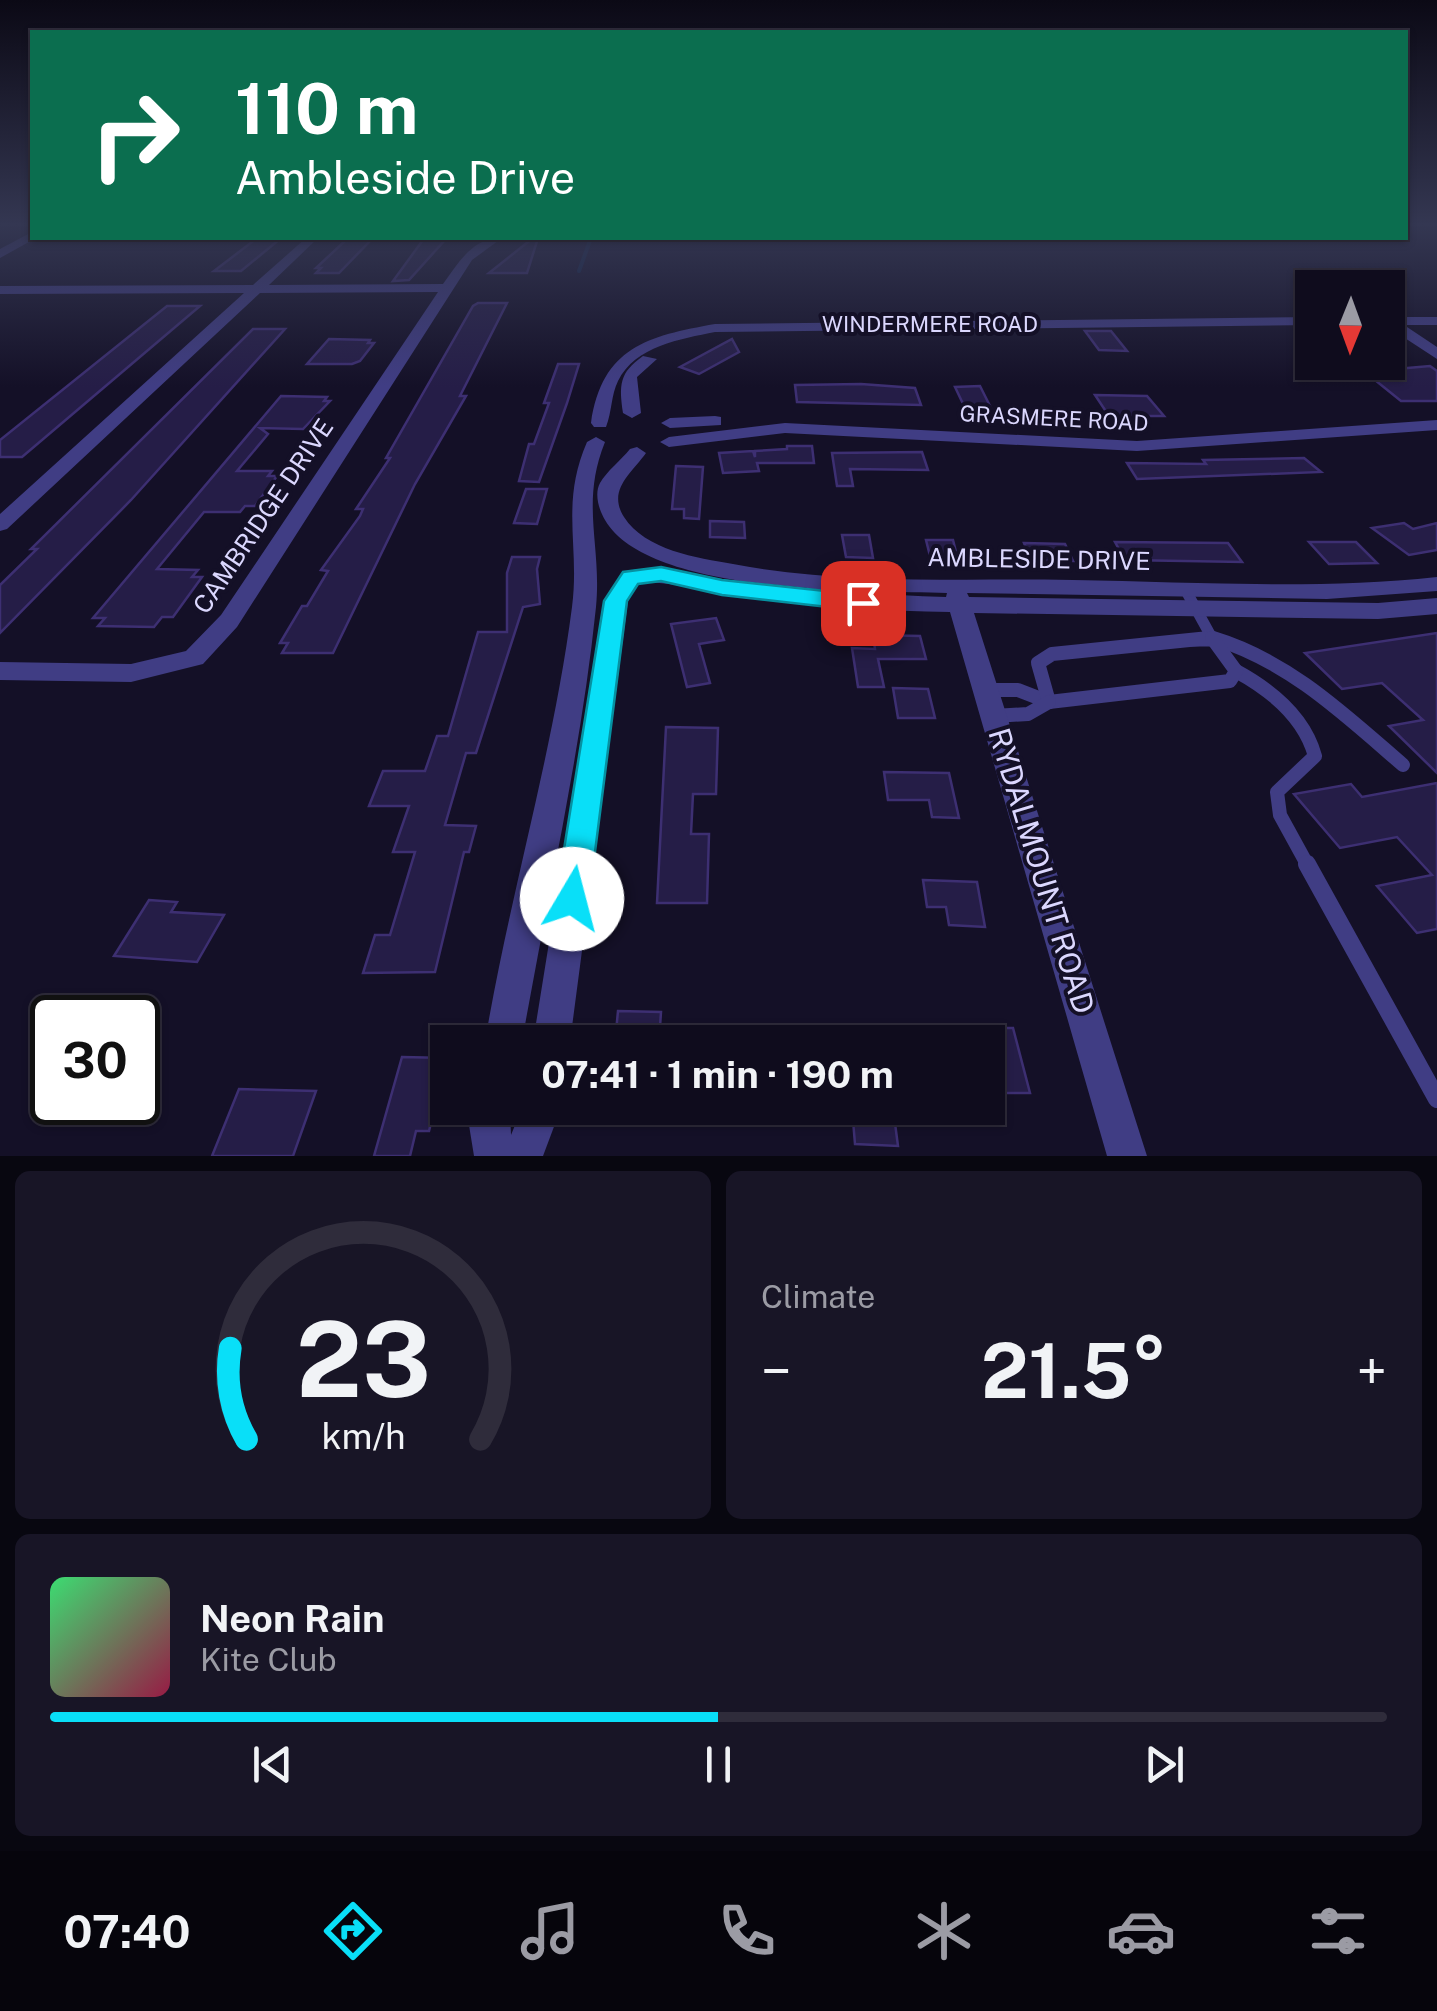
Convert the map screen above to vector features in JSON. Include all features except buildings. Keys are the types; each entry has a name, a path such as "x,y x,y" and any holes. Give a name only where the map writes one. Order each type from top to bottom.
{"street":[{"path":"0,525 266,279"},
{"name":"CAMBRIDGE DRIVE","path":"0,671 131,672 194,658 230,621 454,279"},
{"path":"0,290 449,288"},
{"name":"WINDERMERE ROAD","path":"1101,327 1295,322"},
{"path":"1405,325 1437,325"},
{"name":"WINDERMERE ROAD","path":"553,1025 600,601 580,500 584,471 598,433 601,400 618,364 649,344 689,332 734,326 1295,329"},
{"name":"WINDERMERE ROAD","path":"632,413 624,388 627,378 662,352 730,334 806,328"},
{"path":"1405,334 1437,354"},
{"path":"632,413 655,415 670,432 637,454 612,451 598,433 632,413"},
{"name":"GRASMERE ROAD","path":"670,432 804,417 1162,433 1437,414"},
{"name":"GRASMERE ROAD","path":"670,432 785,428 1138,446 1437,426"},
{"name":"AMBLESIDE DRIVE","path":"637,454 608,486 608,513 631,537 667,566 793,597 1191,599 1378,611 1437,606"},
{"path":"600,601 631,577 667,566"},
{"name":"AMBLESIDE DRIVE","path":"1191,599 1437,584"},
{"name":"RYDALMOUNT ROAD","path":"957,595 1128,1156"},
{"name":"WINDERMERE ROAD","path":"507,1025 600,601"},
{"path":"489,1125 494,1156"},
{"path":"523,1156 535,1125"}],"lane":[{"path":"1191,599 1236,671 1263,687 1313,743 1316,756 1278,792 1280,815 1437,1099"},
{"path":"1050,702 1038,674 1038,663 1052,654 1212,638 1236,643 1296,677 1403,765"},
{"path":"990,703 1028,714 1050,702 1230,682 1236,671"},
{"path":"990,703 1018,690 1050,702"}],"route":[{"path":"572,899 616,601 622,586 631,577 661,574 722,588 863,603"}]}
